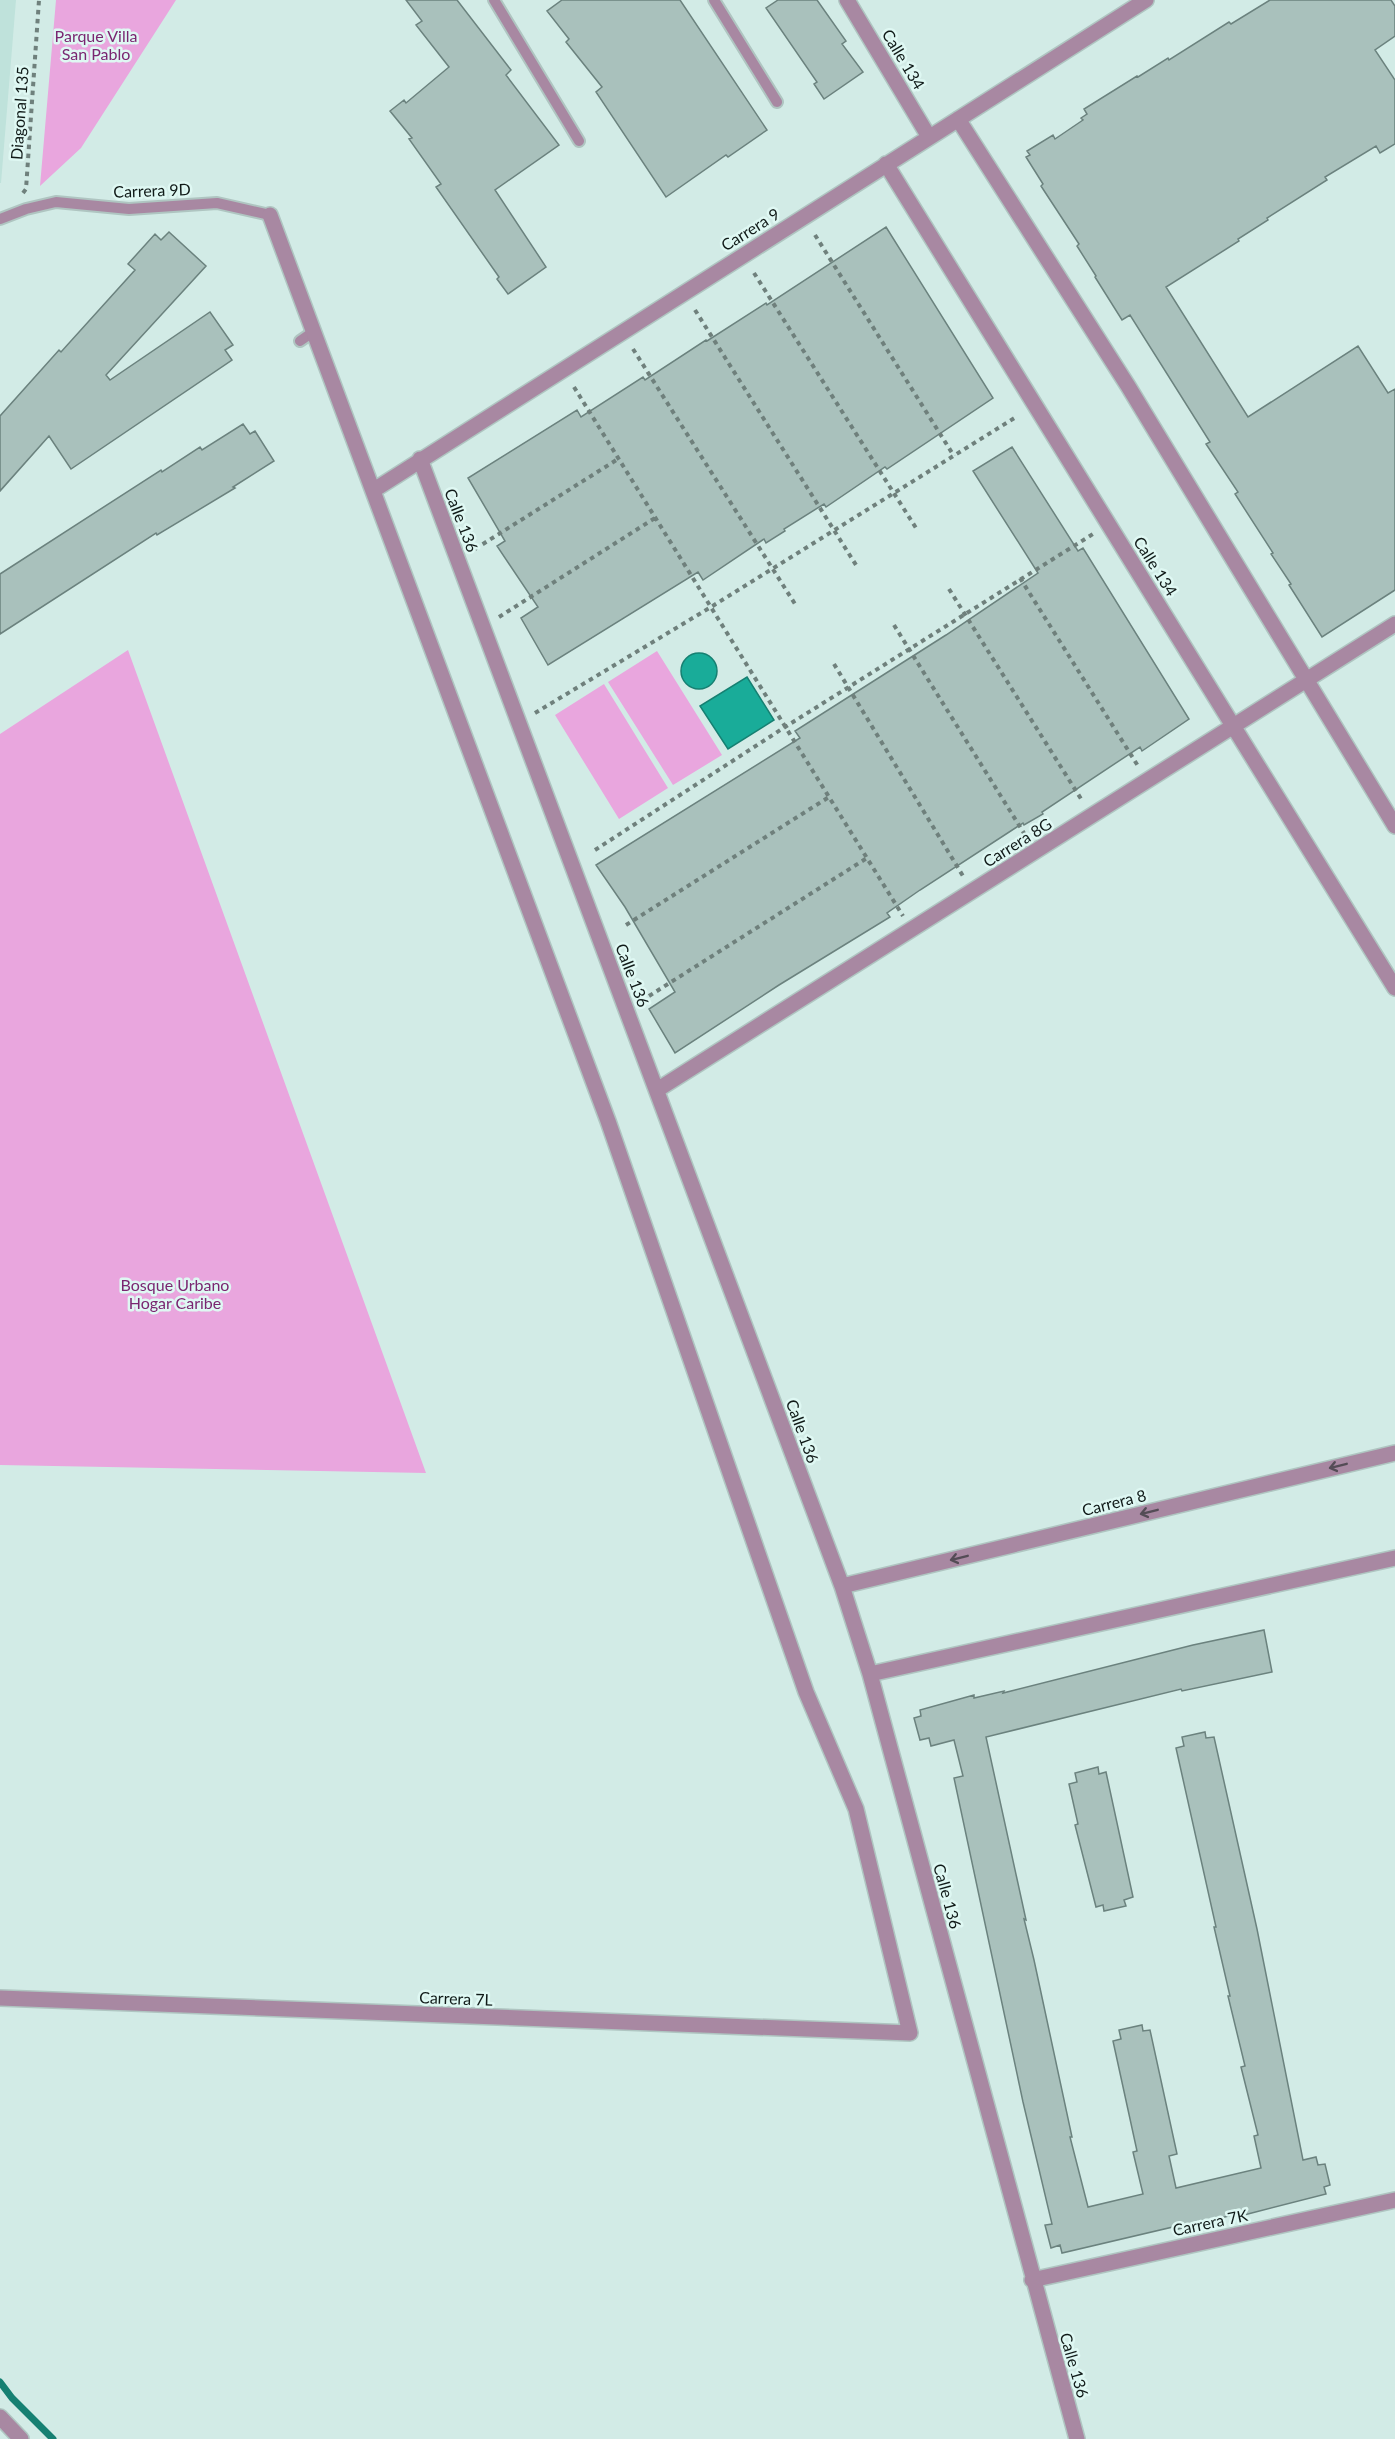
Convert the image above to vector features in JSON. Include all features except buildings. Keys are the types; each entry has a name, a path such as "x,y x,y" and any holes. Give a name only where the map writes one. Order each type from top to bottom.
{"street":[{"name":"Calle 134","path":"847,0 929,137"},
{"name":"Carrera 9","path":"374,490 1146,0"},
{"path":"958,119 1128,386 1395,826"},
{"name":"Calle 134","path":"886,164 1395,988"},
{"path":"270,215 374,490"},
{"name":"Calle 136","path":"420,459 842,1586 870,1674 1032,2280 1077,2439"},
{"name":"Carrera 7L","path":"0,1998 910,2033 856,1809 806,1692 608,1121 374,490"},
{"name":"Carrera 8G","path":"657,1090 1395,624"},
{"name":"Carrera 8","path":"842,1586 1395,1453"},
{"path":"870,1674 1395,1558"},
{"name":"Carrera 7K","path":"1032,2280 1395,2200"},
{"path":"0,2417 21,2439"}],"lane":[{"path":"494,0 579,141"},
{"path":"714,0 777,102"},
{"name":"Carrera 9D","path":"0,219 26,209 56,202 129,209 217,203 270,215"},
{"path":"300,341 313,332"}],"path":[{"name":"Diagonal 135","path":"20,196 26,189 39,0"},
{"path":"815,235 954,456"},
{"path":"754,273 916,528"},
{"path":"695,310 856,565"},
{"path":"633,349 795,604"},
{"path":"574,387 905,920"},
{"path":"534,713 711,607 1016,417"},
{"path":"475,549 618,459"},
{"path":"499,617 655,518"},
{"path":"595,850 785,727 1093,534"},
{"path":"1020,578 1141,770"},
{"path":"949,589 1085,805"},
{"path":"894,625 1029,841"},
{"path":"834,664 966,881"},
{"path":"626,925 829,797"},
{"path":"649,996 867,858"}],"shaded area":[{"path":"0,0 16,0 1,183 0,183"},
{"path":"699,653 712,658 717,671 712,684 699,689 686,684 681,671 686,658"},
{"path":"747,677 774,720 728,749 700,706"}],"green space":[{"name":"Parque Villa San Pablo","path":"56,0 176,0 81,148 40,186"},
{"name":"Bosque Urbano Hogar Caribe","path":"128,650 426,1473 0,1465 0,734"},
{"path":"657,651 722,755 673,785 608,682"},
{"path":"604,684 668,788 619,819 555,715"}],"waterway":[{"path":"0,2382 12,2398 53,2439"}]}
